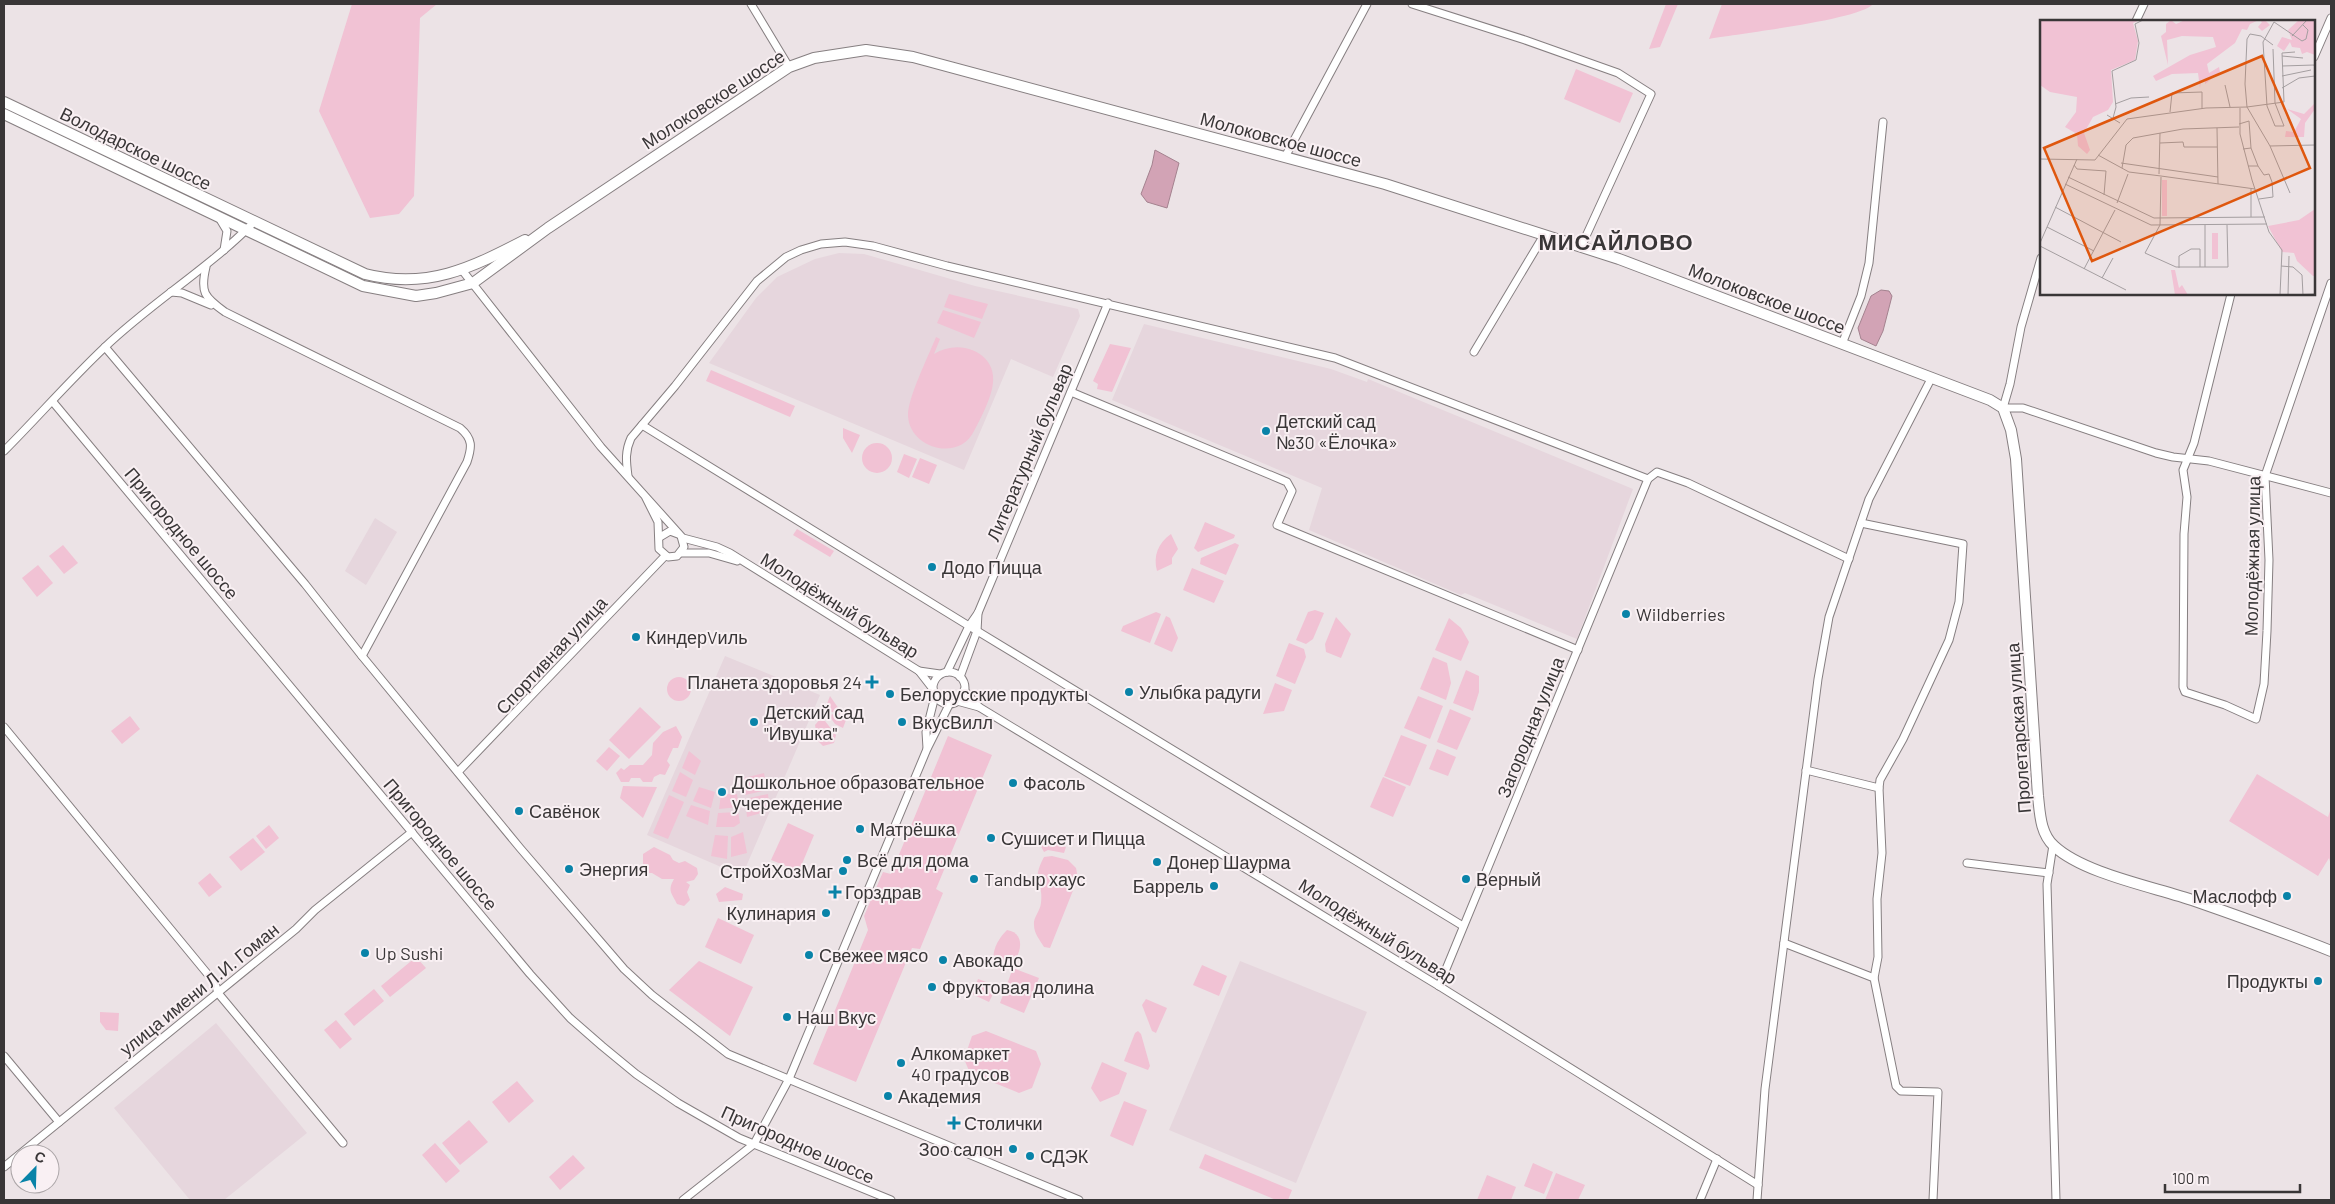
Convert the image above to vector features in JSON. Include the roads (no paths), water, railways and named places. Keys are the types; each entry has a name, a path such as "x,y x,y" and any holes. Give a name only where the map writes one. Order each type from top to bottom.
{"main road":[{"name":"Молоковское шоссе","path":"246,230 321,267 363,286 377,290 416,296 436,293 473,283 548,228 789,67 814,58 866,50 913,57 1385,184 1581,247 1932,377 1990,400 2003,408"},
{"name":"Володарское шоссе","path":"4,102 254,222"},
{"name":"Володарское шоссе","path":"4,114 246,230"},
{"name":"Молоковское шоссе","path":"254,222 365,274 387,280 420,280 462,270 548,228"},
{"name":"Пролетарская улица","path":"2003,408 2011,430 2016,459 2038,796 2042,825 2053,846"},
{"path":"2053,846 2080,864 2195,901 2331,951"}],"street":[{"path":"751,4 789,67"},
{"path":"1285,157 1367,4"},
{"path":"1412,4 1525,40 1618,73 1651,94 1581,247"},
{"path":"2136,20 2144,4"},
{"path":"2315,54 2331,18"},
{"path":"1842,344 1861,296 1869,263 1883,122"},
{"path":"218,217 226,226 227,231 224,250"},
{"path":"4,451 105,347 171,292 206,266 254,222"},
{"path":"1474,352 1544,235"},
{"path":"628,476 625,460 626,448 642,424 675,386 757,281 786,257 821,244 859,243 947,266 1335,358 1648,479 1657,472 1688,483 1849,559"},
{"path":"2040,261 2021,327 2010,384 2003,408 2023,408 2156,453 2209,461 2331,493"},
{"path":"206,266 203,286 205,295 225,312"},
{"path":"462,270 601,447 681,536 684,547 674,557 665,556 658,546 660,538 658,522 645,496"},
{"name":"Молодёжная улица","path":"2187,459 2183,470 2187,497 2184,534 2183,687 2185,692 2225,705 2256,719 2264,684 2267,632 2269,560 2266,476 2331,283"},
{"path":"171,292 197,298 460,428 468,434 471,442 467,462 362,656"},
{"path":"2187,459 2194,443 2230,295"},
{"name":"Литературный бульвар","path":"944,673 968,626 978,613 1108,303"},
{"path":"105,347 299,577 458,772 624,969 652,995 728,1054 1080,1200"},
{"path":"1757,1200 1765,1089 1818,678 1829,617 1869,499 1932,377"},
{"path":"1071,392 1287,482 1292,491 1277,525 1578,650"},
{"name":"Пригородное шоссе","path":"53,402 530,974 583,1029 636,1074 678,1103 738,1138 891,1200"},
{"path":"642,424 968,626 1464,926"},
{"name":"Загородная улица","path":"1439,986 1648,479"},
{"path":"1861,523 1963,544 1959,602 1949,640 1903,739 1880,780 1879,788 1882,853 1877,898 1878,957 1874,978 1896,1086 1901,1091 1938,1092 1934,1200"},
{"path":"660,538 670,531 681,536"},
{"name":"Молодёжный бульвар","path":"681,536 717,547 745,563 920,672 934,692"},
{"name":"Молодёжный бульвар","path":"681,552 709,553 745,563"},
{"name":"Спортивная улица","path":"458,772 538,691 665,556"},
{"name":"Литературный бульвар","path":"960,677 977,631 978,613"},
{"name":"Молодёжный бульвар","path":"920,672 944,673"},
{"path":"683,1200 754,1144 789,1079 927,749 954,702 964,690 960,677 944,673 934,682 934,692 926,732 927,749"},
{"name":"Молодёжный бульвар","path":"964,690 979,707 1439,986 1758,1185"},
{"path":"934,692 940,701 954,702"},
{"name":"Молодёжный бульвар","path":"954,702 979,707"},
{"path":"4,727 214,983 218,993 343,1143"},
{"path":"1806,770 1879,788"},
{"name":"улица имени Л.И. Гоман","path":"4,1167 412,832"},
{"path":"2053,846 2047,884 2056,1200"},
{"path":"1967,863 2049,873"},
{"path":"1784,943 1874,978"},
{"path":"4,1056 59,1122"},
{"path":"1700,1200 1716,1159"}],"place":[{"name":"Детский сад №30 «Ёлочка»","path":"1266,431"},
{"name":"Додо Пицца","path":"932,567"},
{"name":"Wildberries","path":"1626,614"},
{"name":"КиндерVиль","path":"636,637"},
{"name":"Планета здоровья 24","path":"872,682"},
{"name":"Улыбка радуги","path":"1129,692"},
{"name":"Белорусские продукты","path":"890,694"},
{"name":"Детский сад \"Ивушка\"","path":"754,722"},
{"name":"ВкусВилл","path":"902,722"},
{"name":"Фасоль","path":"1013,783"},
{"name":"Дошкольное образовательное учереждение","path":"722,792"},
{"name":"Савёнок","path":"519,811"},
{"name":"Матрёшка","path":"860,829"},
{"name":"Сушисет и Пицца","path":"991,838"},
{"name":"Всё для дома","path":"847,860"},
{"name":"Донер Шаурма","path":"1157,862"},
{"name":"Энергия","path":"569,869"},
{"name":"СтройХозМаг","path":"843,871"},
{"name":"Tandыр хаус","path":"974,879"},
{"name":"Верный","path":"1466,879"},
{"name":"Баррель","path":"1214,886"},
{"name":"Горздрав","path":"835,892"},
{"name":"Маслофф","path":"2287,896"},
{"name":"Кулинария","path":"826,913"},
{"name":"Up Sushi","path":"365,953"},
{"name":"Свежее мясо","path":"809,955"},
{"name":"Авокадо","path":"943,960"},
{"name":"Продукты","path":"2318,981"},
{"name":"Фруктовая долина","path":"932,987"},
{"name":"Наш Вкус","path":"787,1017"},
{"name":"Алкомаркет 40 градусов","path":"901,1063"},
{"name":"Академия","path":"888,1096"},
{"name":"Столички","path":"954,1123"},
{"name":"Зоо салон","path":"1013,1149"},
{"name":"СДЭК","path":"1030,1156"}],"district":[{"name":"МИСАЙЛОВО","path":"1616,241"}]}
